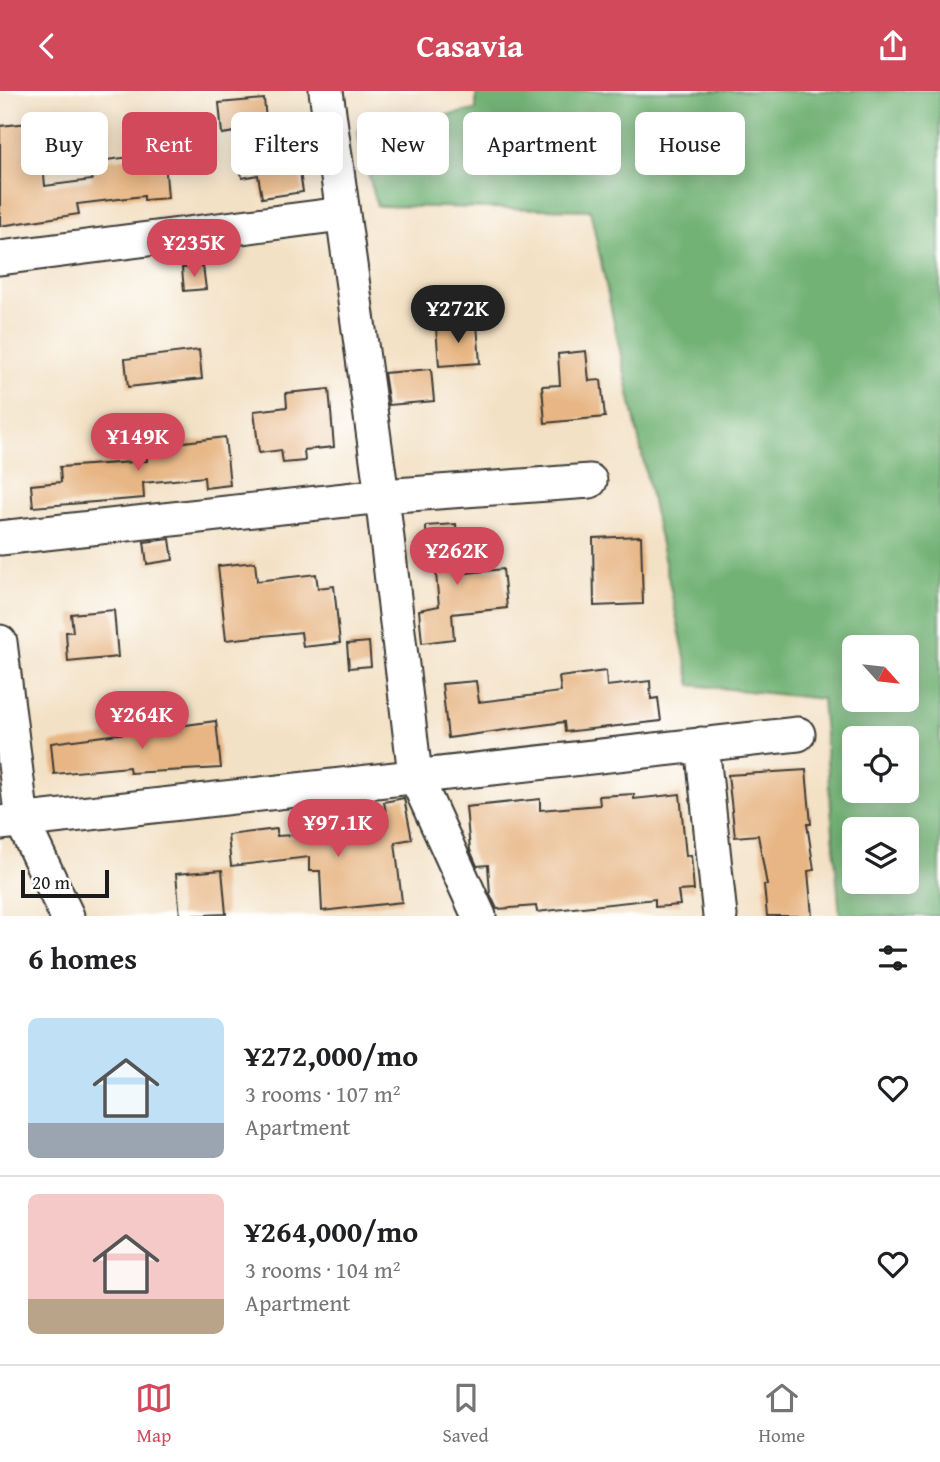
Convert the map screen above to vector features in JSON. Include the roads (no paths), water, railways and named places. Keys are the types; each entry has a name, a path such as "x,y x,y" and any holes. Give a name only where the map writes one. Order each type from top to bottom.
{"street":[{"path":"326,91 382,495 415,775 479,916"},
{"path":"0,258 342,214"},
{"path":"0,538 382,495 590,481"},
{"path":"0,642 11,822 67,916"},
{"path":"11,822 798,734"},
{"path":"702,744 720,916"}]}
